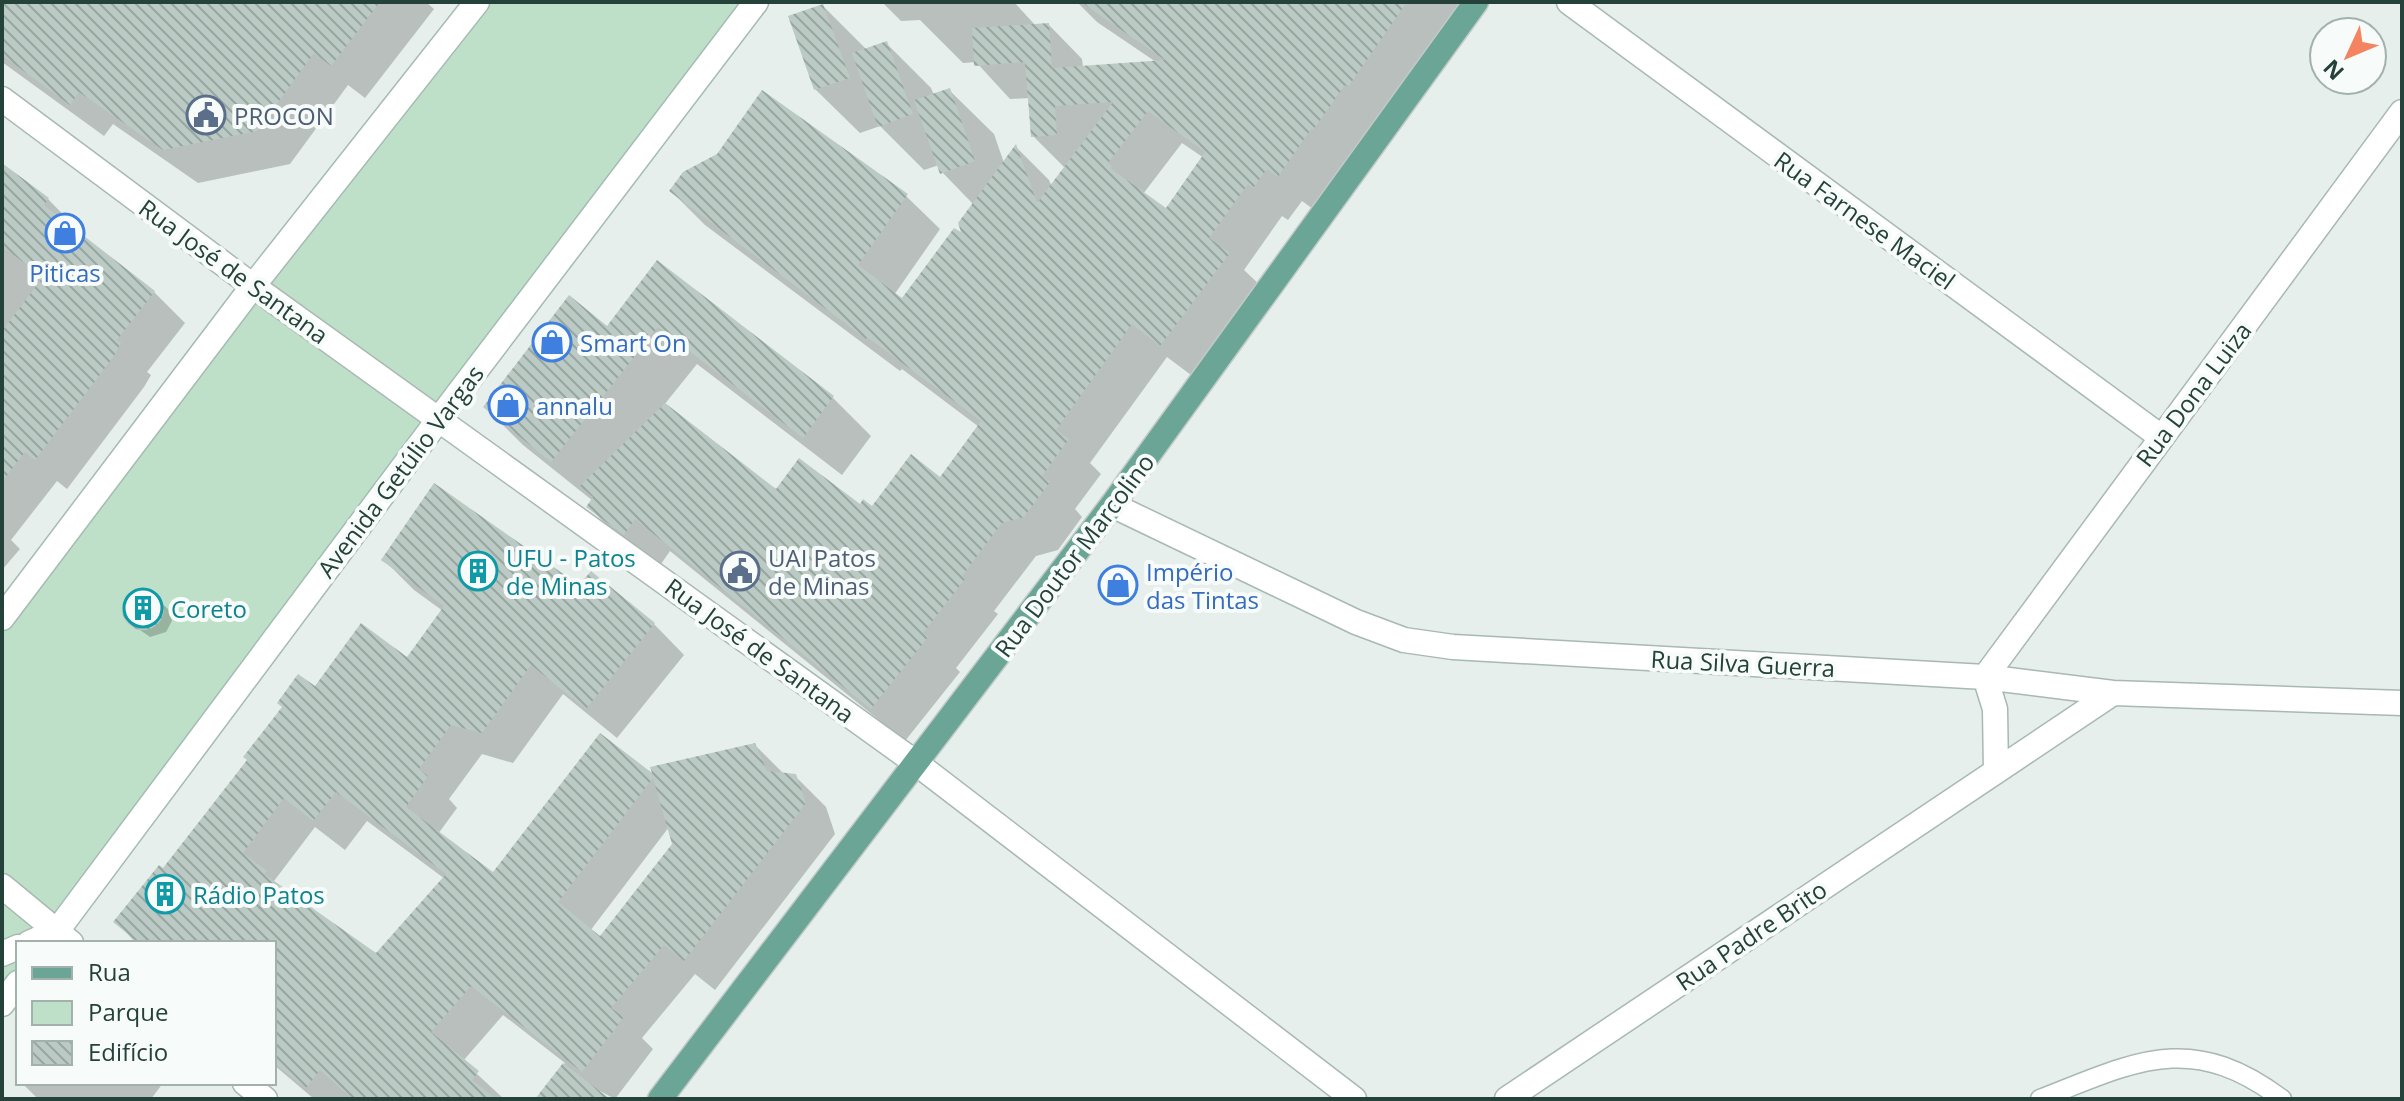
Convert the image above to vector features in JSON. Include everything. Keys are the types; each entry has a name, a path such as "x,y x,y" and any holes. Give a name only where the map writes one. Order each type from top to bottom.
{"main road":[{"name":"Rua Doutor Marcolino","path":"660,1099 1112,505 1476,2"}],"street":[{"path":"2,618 253,286 477,2"},
{"name":"Avenida Getúlio Vargas","path":"58,939 439,419 756,2"},
{"name":"Rua Farnese Maciel","path":"1569,2 2161,437"},
{"name":"Rua José de Santana","path":"2,99 253,286 916,763 1354,1099"},
{"name":"Rua Dona Luiza","path":"1985,677 2402,112"},
{"name":"Rua Silva Guerra","path":"1112,505 1356,622 1404,640 1469,648 1985,677 2113,693 2402,703"},
{"path":"1985,677 1995,709 1996,771"},
{"name":"Rua Padre Brito","path":"1507,1099 2113,693"},
{"path":"2,886 58,939"},
{"path":"2,1004 16,986"},
{"path":"248,1085 265,1099"}],"lane":[{"path":"2040,1099 2132,1064 2183,1057 2220,1064 2264,1086 2282,1099"}],"green space":[{"path":"477,2 756,2 50,941 16,941 16,986 2,1004 2,618"}],"building":[{"path":"2,2 380,2 331,66 314,53 257,131 163,150 79,92 70,105 2,55"},
{"path":"1081,2 1407,2 1348,87 1345,85 1278,177 1267,169 1253,188 1248,184 1209,238 1230,253 1160,346 1132,324 1056,430 1069,439 1042,476 1050,482 1024,517 1002,523 962,576 965,579 923,633 928,637 871,709 635,519 624,535 586,507 593,497 580,486 665,403 776,489 799,458 860,504 863,499 872,506 911,454 940,477 981,421 669,191 683,172 717,154 762,90 908,194 858,265 902,298 954,228 961,232 958,223 1016,144 1037,203 1113,102 1055,106 1057,135 1031,137 1025,62 974,66 972,28 1049,23 1052,68 1165,60","holes":["1148,111 1205,152 1166,208 1110,168 1112,166 1108,163"]},
{"path":"823,4 850,78 814,90 788,16"},
{"path":"887,41 913,114 878,127 852,53"},
{"path":"950,88 975,161 940,174 914,100"},
{"path":"2,163 49,198 44,205 155,291 117,340 121,343 114,356 35,460 25,452 2,482 2,331 43,277 2,246"},
{"path":"657,260 834,396 803,438 658,327 551,462 483,407 569,295 607,326"},
{"path":"434,483 579,585 591,571 655,623 586,709 531,665 482,733 451,725 419,769 428,776 406,807 493,872 600,733 652,773 650,767 755,743 767,771 796,774 806,803 684,961 664,945 611,1008 624,1017 582,1072 471,986 431,1032 479,1071 472,1080 496,1099 353,1099 320,1070 306,1088 276,1065 276,941 137,941 113,922 159,865 163,868 247,760 243,757 282,707 277,703 298,674 315,686 361,623 407,657 444,606 381,560","holes":["653,778 672,844 600,936 558,902","336,792 446,874 376,953 264,874 267,871 243,853 284,798 313,821"]},
{"name":"Coreto","path":"143,588 158,594 164,609 158,624 143,630 128,624 122,609 128,594"},
{"path":"563,1063 610,1099 535,1099"}],"place":[{"name":"PROCON","path":"206,115"},
{"name":"Piticas","path":"65,233"},
{"name":"Smart On","path":"552,342"},
{"name":"annalu","path":"508,405"},
{"name":"UFU - Patos de Minas","path":"478,571"},
{"name":"UAI Patos de Minas","path":"740,571"},
{"name":"Império das Tintas","path":"1118,585"},
{"name":"Coreto","path":"143,608"},
{"name":"Rádio Patos","path":"165,894"}]}
